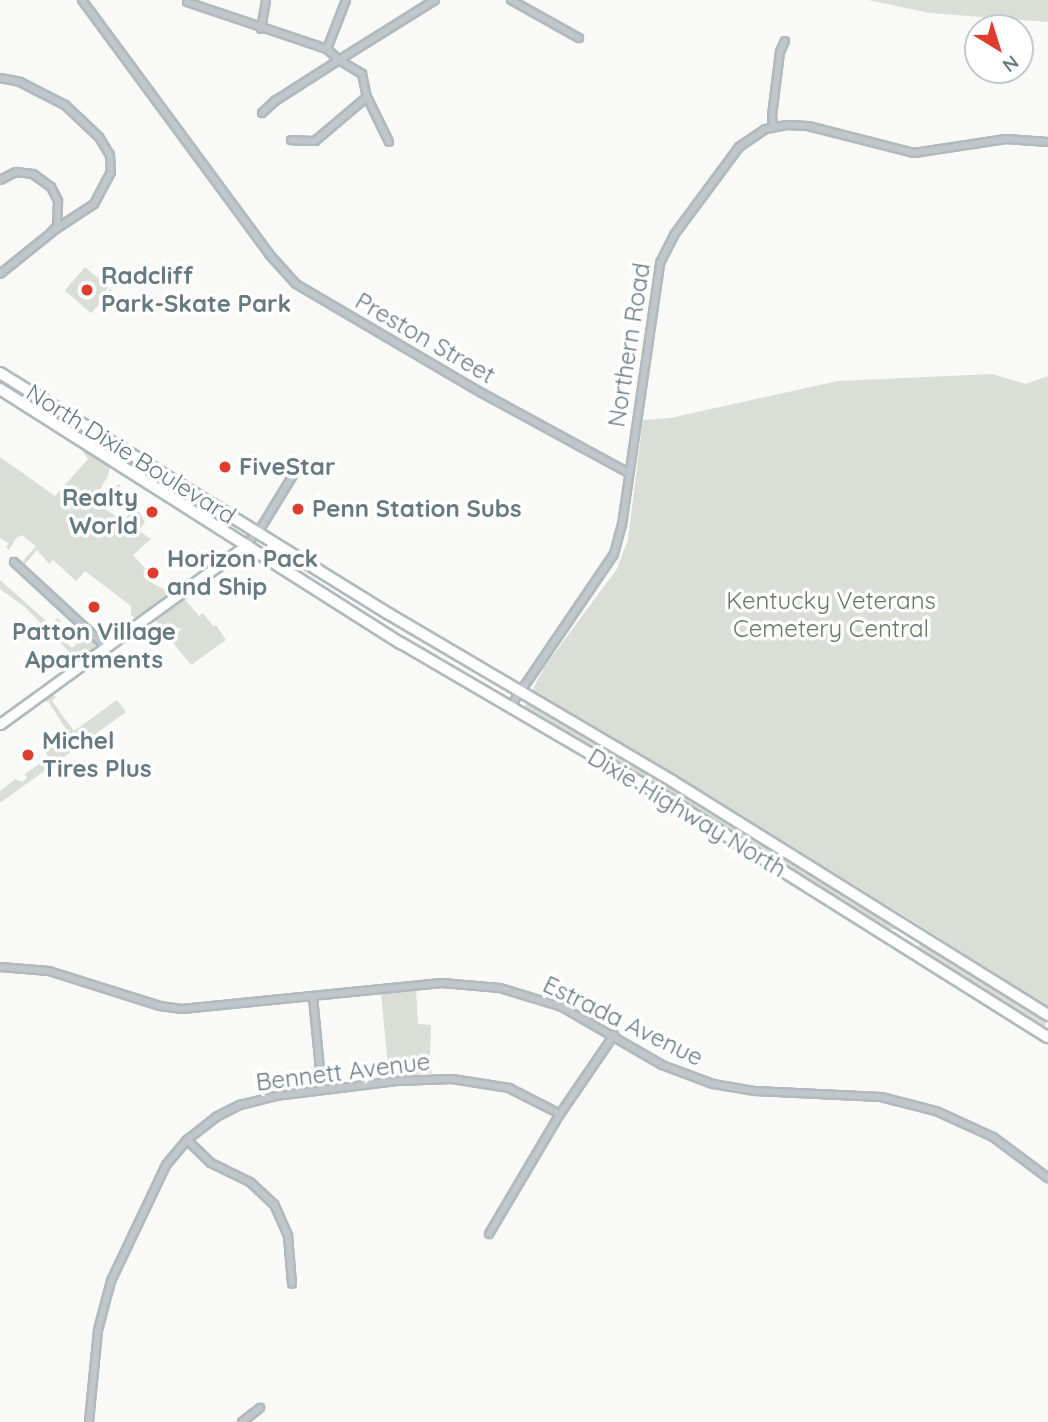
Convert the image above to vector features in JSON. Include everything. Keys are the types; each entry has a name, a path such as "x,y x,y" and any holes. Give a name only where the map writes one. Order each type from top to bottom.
{"highway":[{"name":"North Dixie Boulevard","path":"0,373 334,580"},
{"name":"North Dixie Boulevard","path":"0,389 324,594"},
{"name":"Dixie Highway North","path":"334,580 696,796 1048,1015"},
{"name":"Dixie Highway North","path":"324,594 509,709 668,799 1048,1037"}],"main road":[{"path":"0,724 246,545"}],"street":[{"name":"Preston Street","path":"82,0 269,254 296,284 482,393 629,473"},
{"path":"261,29 266,0"},
{"path":"327,49 346,0"},
{"path":"261,113 275,100 435,0"},
{"path":"511,0 579,38"},
{"path":"187,2 327,49 362,74 367,97 389,142"},
{"path":"773,127 780,52 785,41"},
{"path":"0,78 20,82 65,105 99,137 110,155 111,173 94,204 53,231 0,274"},
{"path":"290,141 315,141 367,97"},
{"name":"Northern Road","path":"629,473 653,305 664,253 732,155 757,133 773,127 808,126 914,153 1006,139 1048,142"},
{"path":"0,180 22,171 46,182 58,201 57,226 53,231"},
{"path":"246,545 257,533 298,467"},
{"path":"509,709 610,564 622,525 629,473"},
{"path":"14,562 106,647"},
{"name":"Estrada Avenue","path":"0,967 49,971 170,1009 196,1009 442,983 477,984 552,1003 614,1035 662,1065 713,1084 755,1091 881,1097 936,1111 993,1137 1048,1178"},
{"path":"313,996 322,1090"},
{"path":"489,1234 560,1114 614,1035"},
{"name":"Bennett Avenue","path":"89,1422 98,1331 111,1281 156,1182 187,1140 216,1116 264,1097 397,1081 463,1079 509,1088 560,1114"},
{"path":"187,1140 211,1163 250,1182 274,1204 288,1236 292,1284"},
{"path":"242,1422 260,1408"}],"green space":[{"path":"868,0 1048,0 1048,22 1034,21 1034,14 964,16 930,13"},
{"name":"Radcliff Park-Skate Park","path":"85,267 111,290 91,313 65,290"},
{"name":"Kentucky Veterans Cemetery Central","path":"992,374 1026,384 1048,376 1048,1007 903,915 532,691 545,666 617,569 628,539 643,420 670,418 838,381"},
{"path":"85,448 110,465 108,476 100,489 107,494 119,484 121,486 106,510 124,521 130,512 139,512 145,522 139,531 151,539 133,555 152,576 152,583 165,590 167,595 135,618 131,615 131,606 85,571 76,581 53,560 49,564 37,550 25,564 23,561 36,546 22,535 16,538 9,550 6,547 9,544 0,538 0,457 55,496 88,459 83,452"},
{"path":"0,580 51,625 57,618 61,621 53,630 72,648 88,634 95,642 95,647 81,658 74,657 25,607 0,589"},
{"path":"183,597 199,616 203,613 213,626 216,625 226,640 191,665 155,620"},
{"path":"50,693 56,697 52,701 74,731 117,700 126,712 0,803 0,791 15,779 22,782 27,778 25,774 49,757 45,752 56,744 60,748 72,739 48,701 39,703"},
{"path":"526,703 634,763 898,929 890,929 524,709"},
{"path":"922,941 1048,1020 1042,1030 916,951"},
{"path":"416,989 418,1024 431,1025 432,1073 389,1078 381,993"}],"place":[{"name":"Radcliff Park-Skate Park","path":"87,290"},
{"name":"FiveStar","path":"225,467"},
{"name":"Penn Station Subs","path":"298,509"},
{"name":"Realty World","path":"152,512"},
{"name":"Horizon Pack and Ship","path":"153,573"},
{"name":"Patton Village Apartments","path":"94,607"},
{"name":"Michel Tires Plus","path":"28,755"}]}
